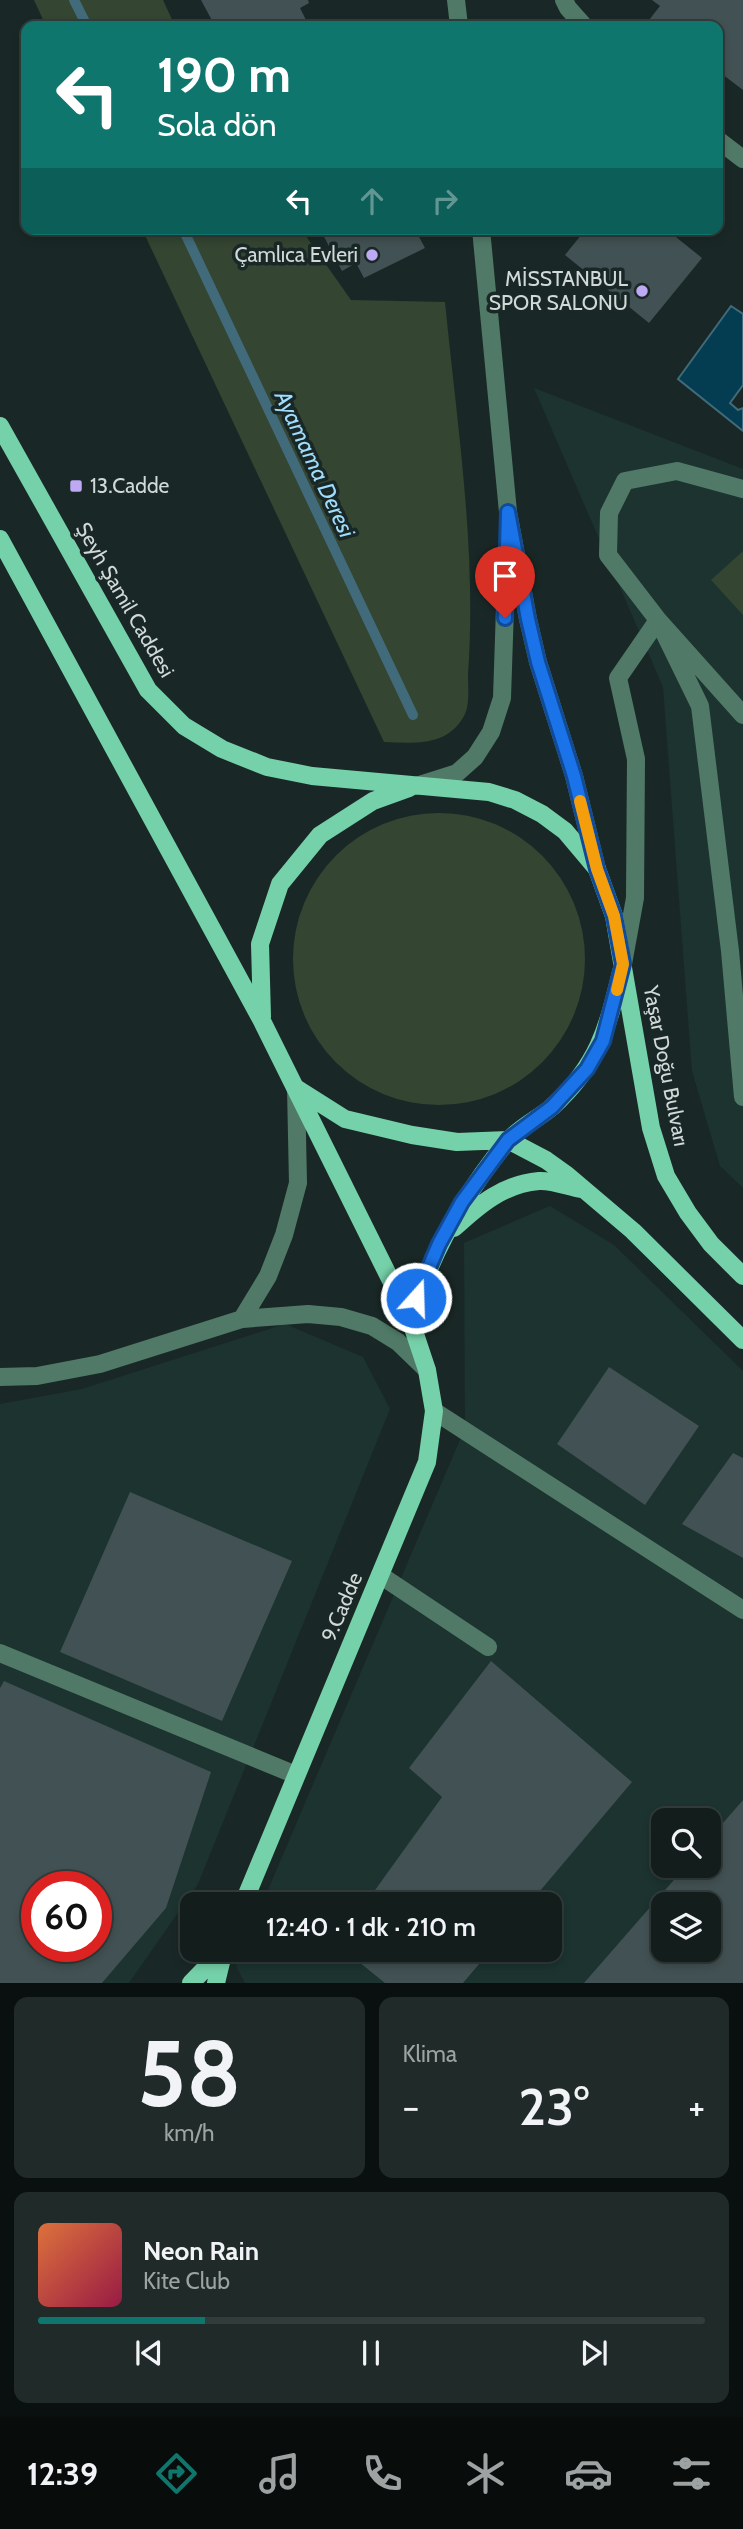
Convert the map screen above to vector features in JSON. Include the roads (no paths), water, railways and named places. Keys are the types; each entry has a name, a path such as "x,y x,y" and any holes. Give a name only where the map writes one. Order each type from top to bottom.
{"main road":[{"name":"Şeyh Şamil Caddesi","path":"0,426 148,690 184,726 222,749 267,767 313,776 489,792 515,800 542,814 565,831 597,869"},
{"path":"0,539 262,1021"},
{"path":"262,1021 260,944 280,884 320,835 373,801 415,786"},
{"name":"Yaşar Doğu Bulvarı","path":"597,869 614,916 651,1128 666,1176 711,1244 743,1276"},
{"path":"410,1319 423,1277 462,1202 508,1140 552,1107 587,1069 603,1041 623,964"},
{"name":"9.Cadde","path":"248,1892 427,1462 434,1411 427,1370 410,1319 262,1021"},
{"path":"296,1088 345,1119 412,1135 457,1142 508,1140 545,1160 586,1190 633,1231 743,1339"},
{"path":"441,1240 485,1199 512,1187 541,1180 586,1190"},
{"path":"191,1983 212,1962"},
{"path":"216,1983 221,1962"},
{"path":"225,1962 227,1983"}],"street":[{"path":"456,0 458,21"},
{"path":"564,0 579,21"},
{"path":"723,144 743,159"},
{"path":"482,235 508,512 535,651 574,776 597,869"},
{"path":"743,489 677,471 625,481 609,513 608,555 658,620 743,715"},
{"path":"415,786 457,773 475,757 495,721 502,698 508,512"},
{"path":"658,620 701,706 736,950 743,1097"},
{"path":"623,964 635,898 636,759 618,678 658,620"},
{"path":"242,1319 268,1276 284,1235 298,1184 296,1088"},
{"path":"0,1377 37,1376 100,1364 242,1319 308,1314 341,1317 372,1326 398,1342 427,1370"},
{"path":"434,1411 743,1610"},
{"path":"380,1576 488,1647"},
{"path":"0,1653 296,1775"}],"water":[{"path":"731,306 743,314 743,385 730,403 738,410 743,408 743,431 678,379"}],"waterway":[{"name":"Ayamama Deresi","path":"74,0 84,21"},
{"name":"Ayamama Deresi","path":"186,235 413,715"}],"place":[{"name":"Çamlıca Evleri","path":"372,255"},
{"name":"MİSSTANBUL SPOR SALONU","path":"642,291"},
{"name":"13.Cadde","path":"76,486"}]}
